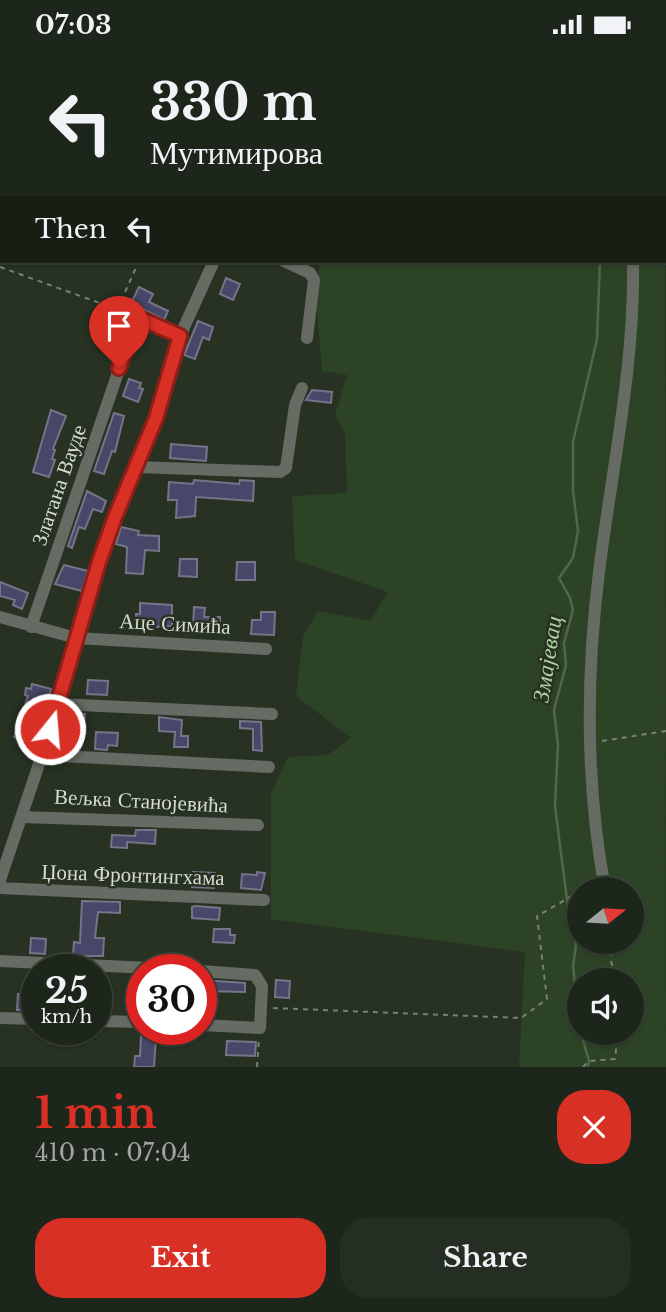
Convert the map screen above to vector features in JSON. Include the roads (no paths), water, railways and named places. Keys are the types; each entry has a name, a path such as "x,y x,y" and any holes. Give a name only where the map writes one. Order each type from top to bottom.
{"street":[{"path":"0,880 42,755 115,517 156,418 180,336 213,263"},
{"path":"288,263 310,273 314,280 307,338"},
{"path":"603,877 598,852 590,742 598,573 618,447 633,319 633,263"},
{"path":"118,309 180,336"},
{"name":"Златана Вауде","path":"31,627 137,317"},
{"path":"136,467 213,468 274,473 284,470 297,395 302,388"},
{"name":"Аце Симића","path":"0,617 76,638 266,649"},
{"path":"58,704 272,715"},
{"path":"42,755 270,767"},
{"name":"Вељка Станојевића","path":"22,817 258,825"},
{"name":"Џона Фронтингхама","path":"0,888 264,900"},
{"path":"0,961 126,967"},
{"path":"217,972 255,975 260,979 261,1007 260,1028 217,1026"},
{"path":"0,1018 21,1019"}],"waterway":[{"name":"Змајевац","path":"573,968 576,946 555,806 558,745 554,710 566,665 564,643 573,610 559,578 573,558 578,531 573,491 573,442 597,339 600,263"},
{"name":"Змајевац","path":"584,1045 588,1067"}]}
